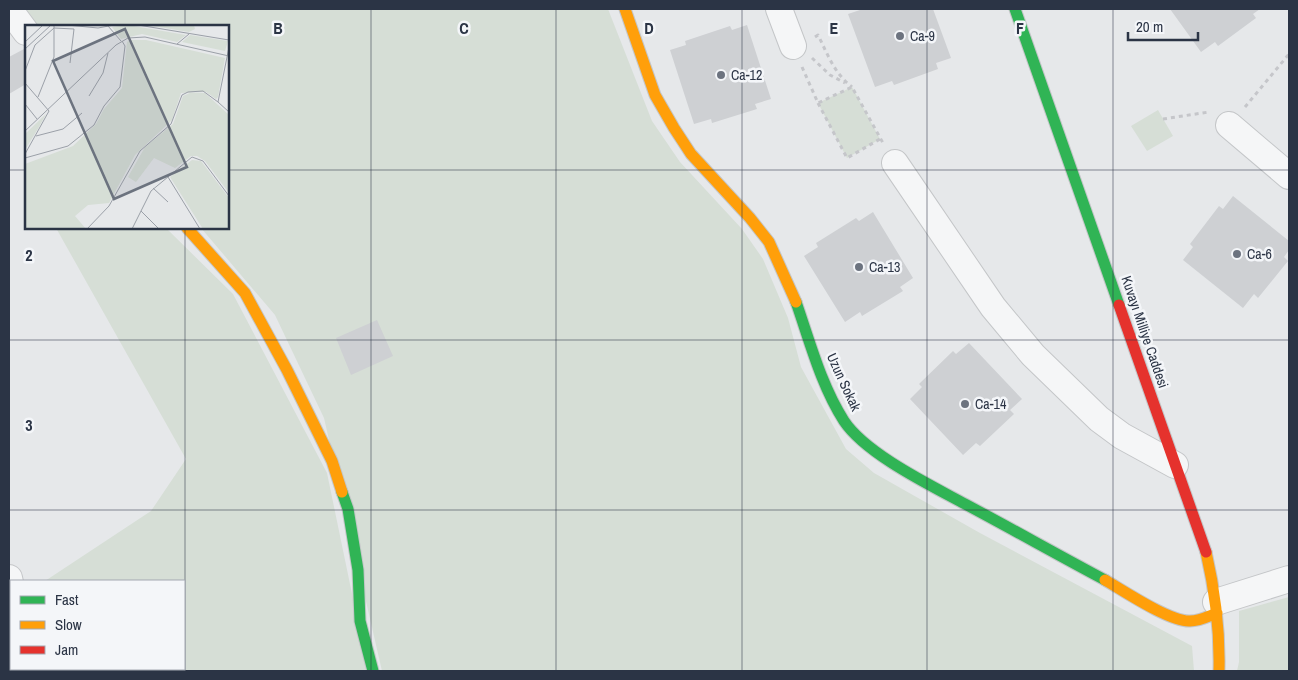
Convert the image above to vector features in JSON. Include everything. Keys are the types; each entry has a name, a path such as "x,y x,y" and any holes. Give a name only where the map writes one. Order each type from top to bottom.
{"street":[{"path":"9,9 25,31"},
{"name":"Uzun Sokak","path":"625,9 655,95 674,128 691,154 750,218 769,242 796,303 830,394 845,422 858,437 875,451 929,484 1164,613 1184,622 1195,622 1217,607"},
{"path":"779,9 797,44"},
{"name":"Kuvayı Milliye Caddesi","path":"1015,9 1206,552 1217,607 1220,651 1219,671"},
{"path":"1229,125 1289,176"},
{"path":"895,163 993,307 1033,355 1100,420 1122,436 1175,465"},
{"path":"188,229 245,293 287,370 332,461 348,509 358,570 360,621 373,671"},
{"path":"1217,607 1289,579"}],"path":[{"path":"797,44 818,35 834,67 841,78 852,87 895,163"},
{"path":"797,44 830,76 852,87"},
{"path":"797,44 818,103 847,158 880,139"},
{"path":"1163,118 1213,112 1229,125 1289,54"},
{"path":"818,103 852,87"}],"shaded area":[{"path":"26,9 608,9 652,121 680,162 742,229 763,259 788,318 801,367 846,449 874,473 980,533 1192,646 1194,671 382,671 324,418 275,315 202,229 229,229 229,25 37,25"},
{"path":"852,87 880,139 847,158 818,103"},
{"path":"1158,110 1173,136 1147,151 1131,126"},
{"path":"57,229 167,229 233,294 327,473 368,671 48,671 185,670 185,580 47,580 151,511 186,459"},
{"path":"1289,597 1289,671 1237,671 1239,662 1239,611"}],"building":[{"name":"Ca-9","path":"863,9 933,9 951,58 936,63 938,69 894,85 892,81 875,87 848,14"},
{"path":"1170,9 1260,9 1253,14 1256,18 1218,46 1215,42 1201,52"},
{"name":"Ca-12","path":"747,25 771,99 755,104 757,109 712,123 711,119 694,124 670,50 686,45 685,41 730,26 732,30"},
{"path":"24,49 25,51 25,85 9,94 9,57"},
{"name":"Ca-6","path":"1233,196 1289,241 1289,250 1284,257 1288,261 1258,298 1254,294 1243,308 1183,260 1193,247 1190,244 1219,206 1223,209"},
{"name":"Ca-13","path":"873,212 913,278 900,287 903,291 862,316 860,312 845,322 804,256 818,247 816,243 856,218 859,221"},
{"path":"377,320 393,356 351,375 336,338"},
{"name":"Ca-14","path":"969,343 1022,399 1010,410 1014,414 980,446 976,443 963,455 910,399 922,387 919,384 953,351 956,354"}],"traffic: fast":[{"path":"1015,9 1119,305"},
{"path":"796,302 829,393 844,421 867,445 917,478 1105,580"},
{"path":"342,492 348,509 358,570 360,621 373,671"}],"traffic: slow":[{"path":"625,9 655,95 674,128 691,154 750,218 769,242 796,302"},
{"path":"188,229 245,293 287,370 332,461 342,492"},
{"path":"1206,552 1216,611 1219,671"},
{"path":"1105,580 1147,605 1181,620 1197,620 1217,613"}],"traffic: jam":[{"path":"1119,305 1206,552"}],"place":[{"name":"Ca-9","path":"900,36"},
{"name":"Ca-12","path":"721,75"},
{"name":"Ca-6","path":"1237,254"},
{"name":"Ca-13","path":"859,267"},
{"name":"Ca-14","path":"965,404"}]}
